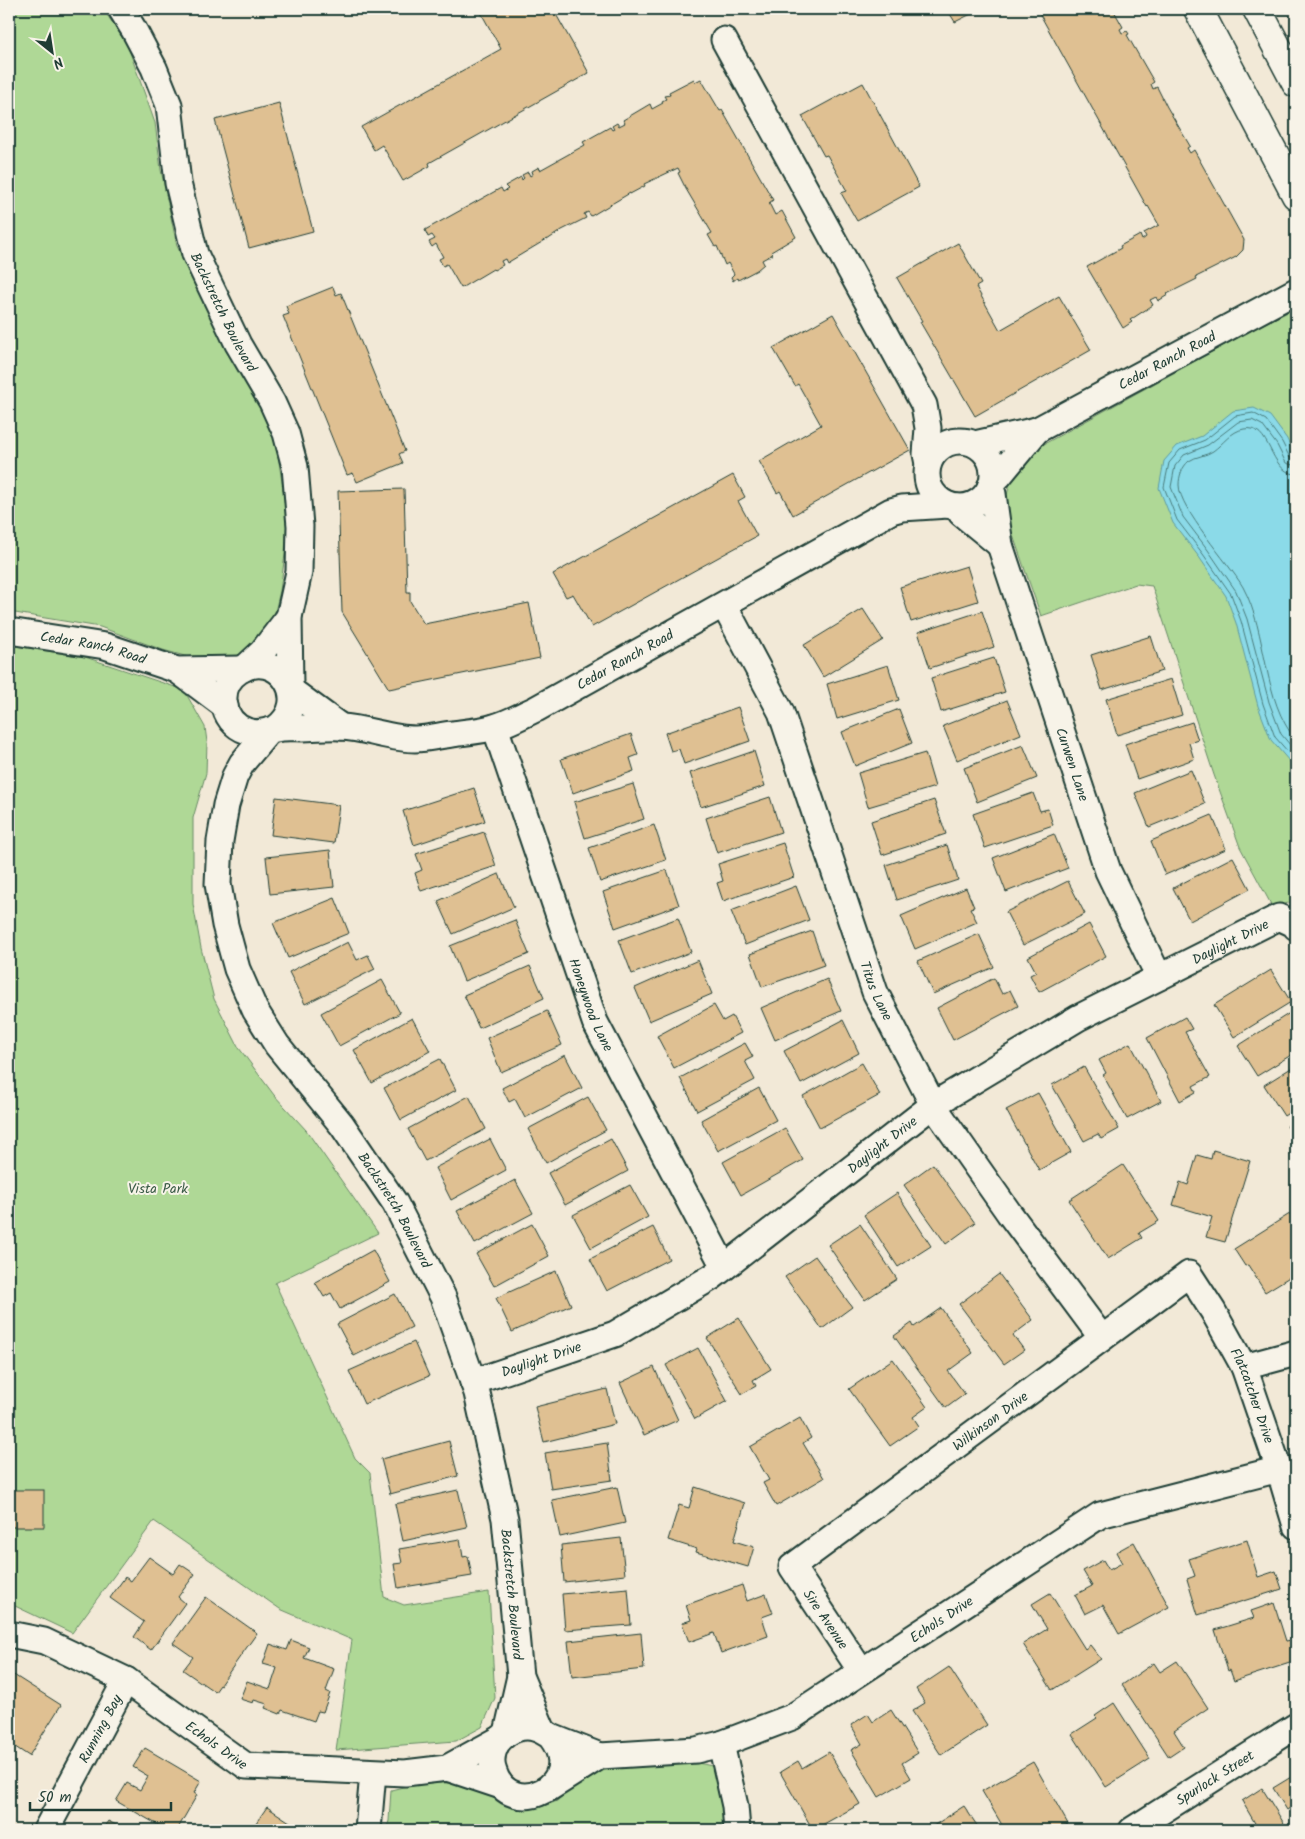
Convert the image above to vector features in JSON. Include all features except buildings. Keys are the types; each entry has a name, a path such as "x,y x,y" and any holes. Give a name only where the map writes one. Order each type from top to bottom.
{"main road":[{"path":"1198,9 1296,195"},
{"path":"1257,9 1296,83"}],"street":[{"name":"Backstretch Boulevard","path":"121,9 154,68 169,105 178,184 195,254 238,344 272,402 286,433 295,467 300,526 299,572 289,617 291,689"},
{"path":"724,40 924,404 928,428 926,454 930,488 934,495 953,506 1000,545"},
{"name":"Cedar Ranch Road","path":"972,443 1038,430 1296,292"},
{"path":"924,404 943,420 959,430 972,443 982,448 991,462 993,477 984,497 971,505 953,506"},
{"name":"Cedar Ranch Road","path":"991,485 1038,430"},
{"path":"927,468 937,450 944,445 951,442 972,443"},
{"name":"Cedar Ranch Road","path":"891,512 927,468"},
{"name":"Curwen Lane","path":"991,485 1000,545 1108,871 1160,977"},
{"name":"Cedar Ranch Road","path":"272,730 341,726 415,739 495,727 536,709 891,512 902,508 953,506"},
{"name":"Titus Lane","path":"724,605 781,712 875,992 933,1105 1102,1338"},
{"name":"Backstretch Boulevard","path":"245,668 262,652 289,617"},
{"name":"Cedar Ranch Road","path":"9,631 105,646 177,670 245,668"},
{"path":"254,665 269,666 282,674 291,689 292,706 290,713 281,724 272,730 260,733 245,731 232,722 226,711 225,692 227,685 236,673 245,668 254,665"},
{"name":"Cedar Ranch Road","path":"177,670 226,711"},
{"name":"Cedar Ranch Road","path":"291,689 341,726"},
{"name":"Backstretch Boulevard","path":"226,711 233,741 234,776"},
{"name":"Honeywood Lane","path":"495,727 594,1022 724,1267"},
{"name":"Backstretch Boulevard","path":"272,730 242,763 234,776 226,805 220,841 218,884 225,925 237,969 255,1010 277,1045 342,1125 395,1203 443,1297 474,1382 505,1519 520,1676 547,1734"},
{"name":"Daylight Drive","path":"474,1382 615,1334 712,1277 933,1105 1078,1018 1279,917 1295,926"},
{"name":"Wilkinson Drive","path":"792,1567 1189,1274"},
{"name":"Flatcatcher Drive","path":"1189,1274 1213,1311 1244,1367 1279,1469 1296,1526"},
{"path":"1244,1367 1296,1353"},
{"name":"Echols Drive","path":"547,1734 600,1756 696,1750 721,1744 792,1717 1100,1515 1279,1469"},
{"name":"Sire Avenue","path":"792,1567 861,1672"},
{"name":"Echols Drive","path":"9,1634 44,1641 126,1680 246,1766 405,1773 448,1768 504,1736"},
{"name":"Backstretch Boulevard","path":"504,1736 520,1676"},
{"name":"Running Bay","path":"46,1830 126,1680"},
{"name":"Spurlock Street","path":"1132,1830 1296,1726"},
{"path":"525,1727 535,1728 547,1734 560,1754 561,1764 555,1782 539,1794 525,1796 510,1792 501,1786 495,1778 492,1763 495,1748 504,1736 525,1727"},
{"path":"721,1744 735,1806 737,1830"},
{"name":"Echols Drive","path":"548,1789 600,1756"},
{"name":"Echols Drive","path":"448,1768 501,1786"},
{"path":"368,1830 373,1773"}],"green space":[{"path":"9,9 103,9 127,44 155,123 161,170 177,246 234,361 259,405 276,442 287,516 285,554 280,591 272,624 248,653 234,658 203,661 163,650 100,627 9,612"},
{"path":"1296,308 1296,903 1291,902 1273,908 1240,847 1214,775 1152,586 1136,584 1041,616 1008,521 1007,495 1013,471 1026,456 1044,444 1257,327"},
{"name":"Vista Park","path":"9,645 85,657 184,690 205,727 207,742 206,773 193,818 193,904 201,948 214,999 239,1048 274,1095 306,1130 378,1233 275,1283 355,1458 370,1473 384,1597 404,1605 489,1592 495,1698 482,1727 456,1741 336,1750 352,1640 280,1609 154,1521 72,1633 15,1606 9,1606"},
{"path":"698,1763 712,1766 720,1790 728,1830 386,1830 389,1821 391,1790 419,1783 458,1783 477,1786 512,1806 528,1809 557,1801 597,1771 651,1765"}],"water":[{"path":"1254,408 1270,416 1287,439 1296,460 1296,769 1271,740 1258,706 1236,623 1226,596 1173,523 1159,488 1164,461 1177,446 1202,436 1233,411"}]}
